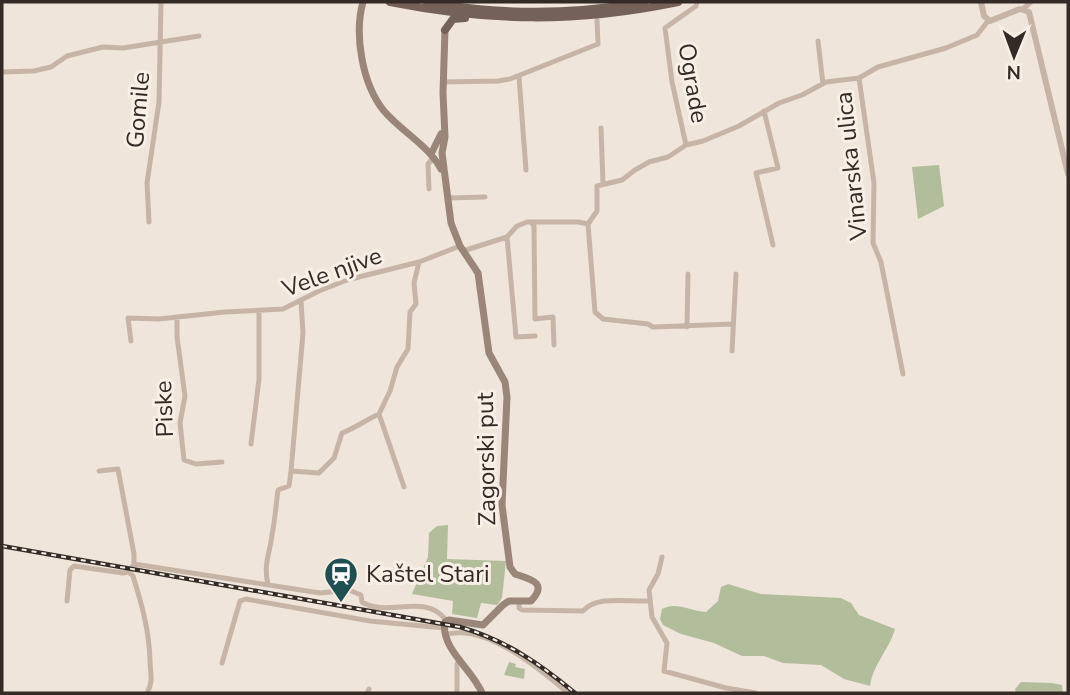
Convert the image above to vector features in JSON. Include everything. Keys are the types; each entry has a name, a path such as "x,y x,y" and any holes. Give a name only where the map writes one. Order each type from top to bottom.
{"main road":[{"path":"363,2 358,23 360,48 370,85 378,102 436,156"},
{"path":"390,2 476,12 502,18 580,18 678,2"},
{"path":"453,2 476,12"},
{"path":"425,5 439,18 445,30 453,19 476,12 565,11 644,2"},
{"name":"Zagorski put","path":"445,30 445,137 436,156 443,173 454,234 478,273 489,354 505,382 507,397 502,505 510,567 515,575 531,578 538,587 538,592 531,601 509,601 483,625 445,628"},
{"path":"445,628 460,660 473,675 482,693"}],"street":[{"name":"Gomile","path":"149,222 147,183 159,102 161,2"},
{"name":"Ograde","path":"686,145 672,82 666,28 696,6 697,2"},
{"path":"981,2 988,21"},
{"path":"733,324 653,327 648,324 603,319 595,312 588,224 597,211 597,186 622,180 649,162 668,157 686,145 739,126 764,111 823,84 859,78 878,67 946,48 977,35 988,21 1024,8 1031,2"},
{"path":"1024,8 1031,18 1068,174"},
{"path":"443,82 498,82 519,76 598,44 597,20"},
{"path":"2,72 34,71 51,67 67,56 103,47 123,48 199,36"},
{"path":"818,41 823,84"},
{"path":"519,76 527,170"},
{"name":"Vinarska ulica","path":"859,78 874,183 873,243 881,262 903,374"},
{"path":"764,111 778,168 756,173 773,245"},
{"path":"601,128 603,184"},
{"path":"429,189 428,164 436,156"},
{"path":"448,198 485,197"},
{"path":"531,222 588,224"},
{"path":"531,222 534,226 535,319 553,317 554,345"},
{"name":"Vele njive","path":"131,341 128,318 283,309 347,280 507,237 517,226 531,222"},
{"path":"507,237 516,337 535,336"},
{"path":"291,471 319,473 334,458 342,433 379,414 397,367 408,349 410,312 416,304 414,283 419,262"},
{"path":"687,327 688,274"},
{"path":"732,351 736,274"},
{"path":"268,584 266,556 270,547 278,490 289,486 291,471 303,333 301,301"},
{"path":"251,444 259,379 259,311"},
{"name":"Piske","path":"177,317 178,350 185,396 180,423 184,460 196,464 222,462"},
{"path":"379,414 404,487"},
{"path":"66,601 70,570 74,566 123,573 129,572 134,564 118,469 99,471"},
{"path":"662,557 658,575 649,590 649,601 652,617 667,643 664,671 726,688 756,693"},
{"path":"134,564 320,593 354,591 361,594 362,602 368,605 384,608 423,607 439,612 445,628"},
{"path":"129,572 133,576 147,622 152,682 147,693"},
{"path":"222,663 240,601 246,599 349,618 445,628 484,638 525,658 568,693"},
{"path":"519,601 522,610 583,611 589,604 606,600 649,601"},
{"path":"457,693 457,664 460,660"}],"green space":[{"path":"939,165 944,206 918,219 912,167"},
{"path":"448,525 447,559 506,561 502,598 497,605 481,603 477,618 452,614 453,601 412,594 428,557 429,533 437,526"},
{"path":"728,584 761,594 841,598 851,603 859,615 895,629 874,671 870,686 844,679 821,665 783,663 764,656 742,656 663,625 660,619 662,609 678,606 706,612 718,601 721,587"},
{"path":"509,662 516,664 515,667 525,669 524,679 504,675"},
{"path":"1021,682 1062,685 1063,693 1016,693 1015,689"}],"railway":[{"path":"2,546 460,627 521,654 575,693"}],"place":[{"name":"Kaštel Stari","path":"341,604"}]}
